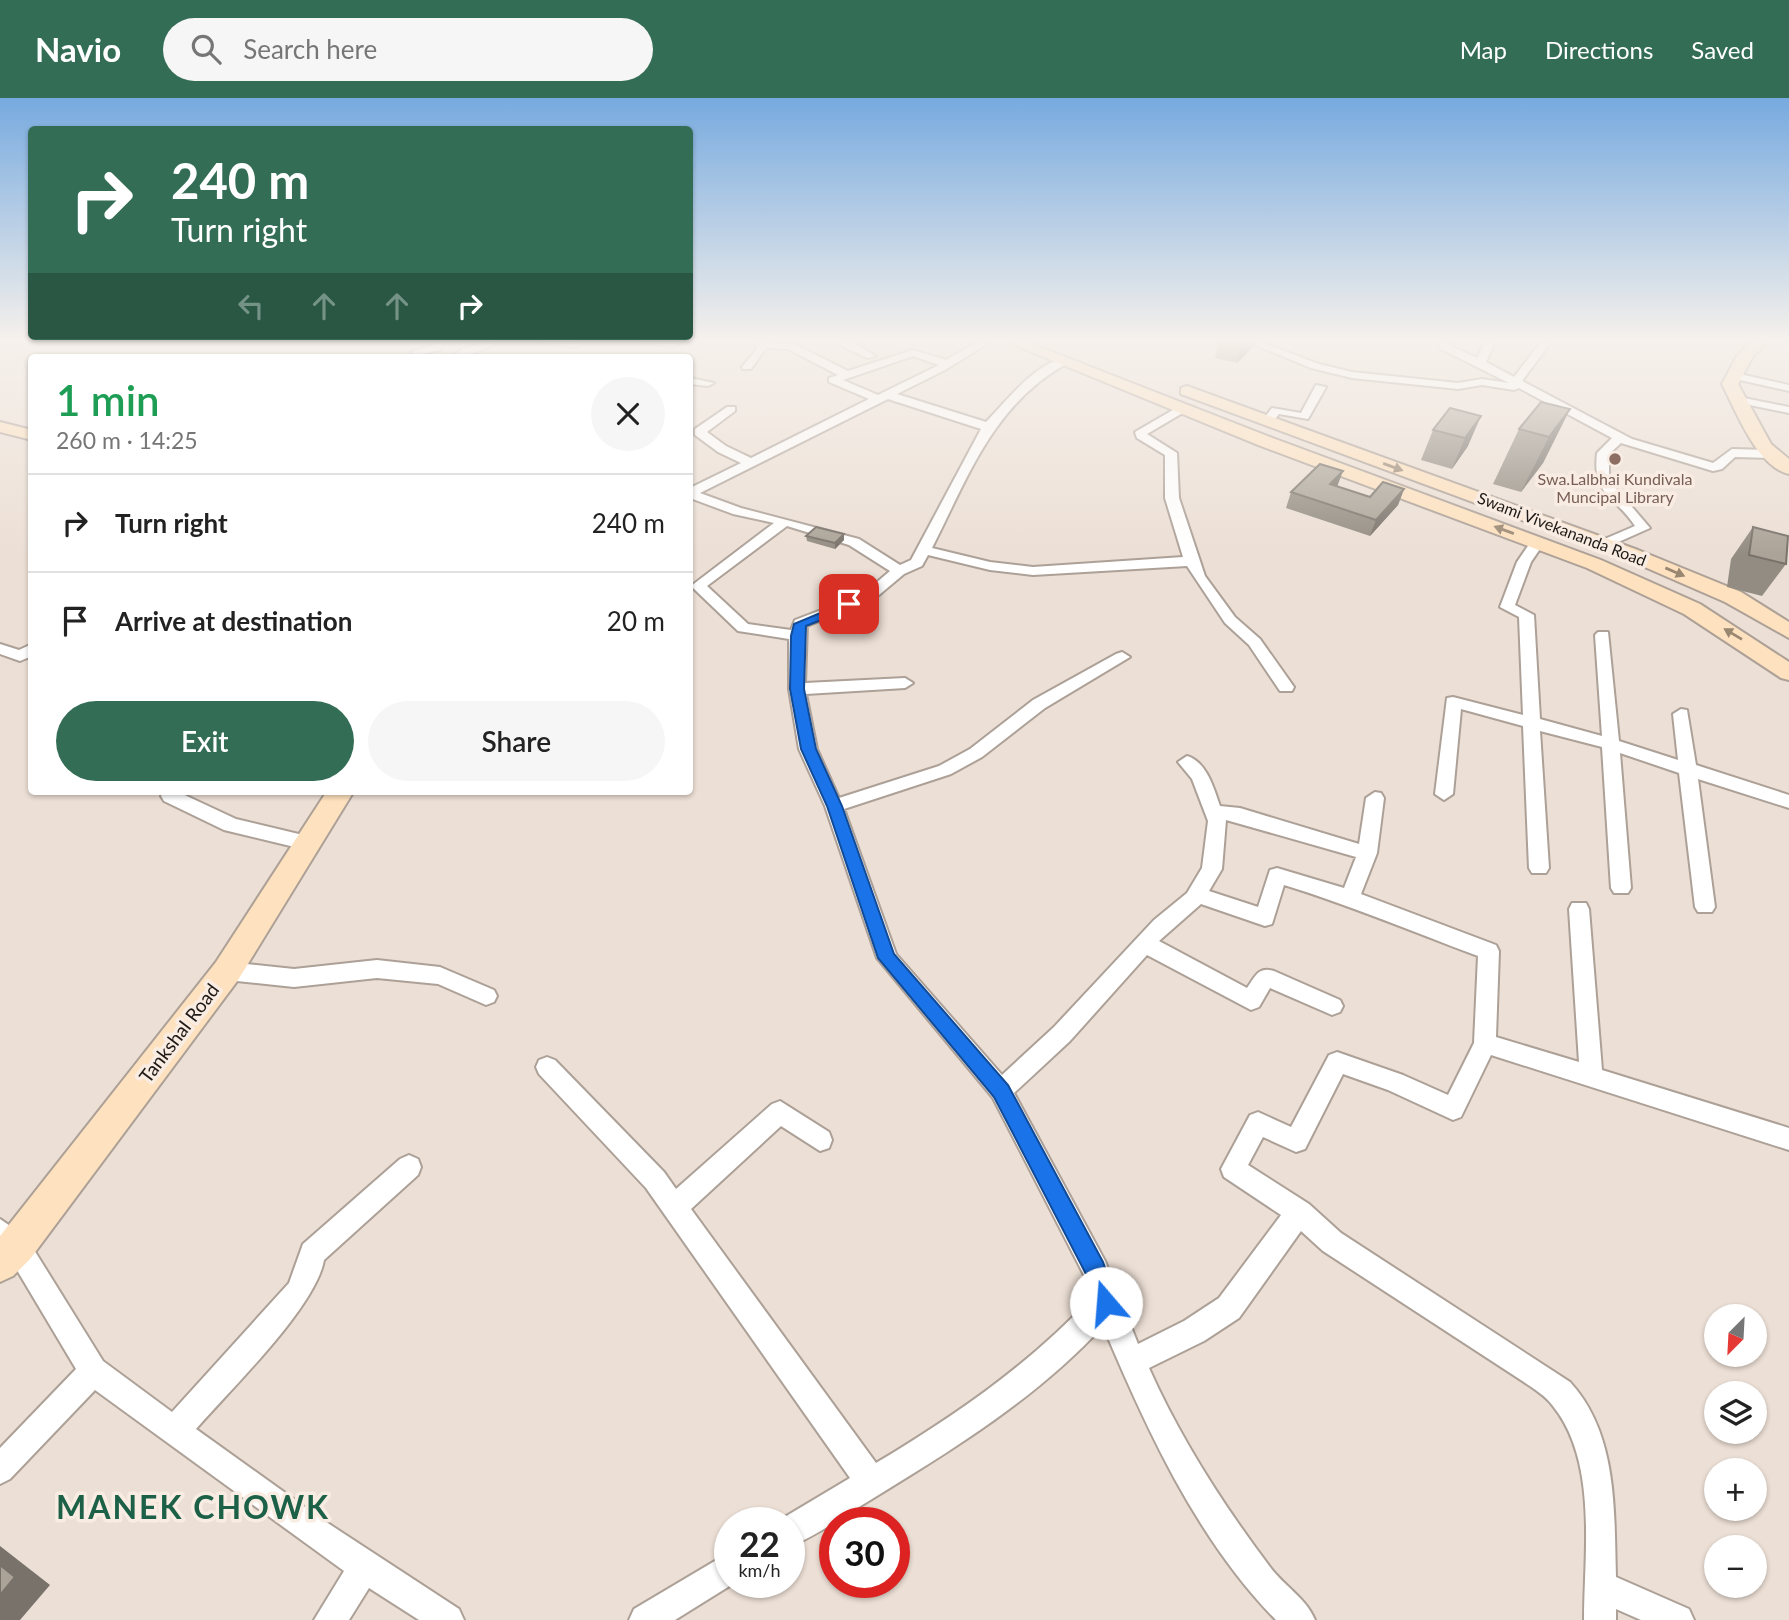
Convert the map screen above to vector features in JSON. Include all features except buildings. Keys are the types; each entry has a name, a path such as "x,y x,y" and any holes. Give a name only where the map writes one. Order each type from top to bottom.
{"main road":[{"path":"1193,413 1594,564 1692,609 1743,640 1789,673"},
{"name":"Swami Vivekananda Road","path":"1246,413 1605,544 1733,597 1789,631"},
{"path":"1748,413 1789,469"},
{"path":"3,431 28,434"},
{"name":"Tankshal Road","path":"6,1247 227,971 338,795"}],"street":[{"path":"726,413 699,432 722,449 750,462"},
{"path":"693,492 850,413"},
{"path":"939,413 988,427"},
{"path":"1001,413 988,427 917,564 899,571 868,597 800,624 797,636 797,689 808,749 834,806 887,958 1001,1091 1096,1270 1106,1303 1132,1362 1201,1493 1260,1581 1299,1620"},
{"path":"1175,413 1141,432 1171,453 1172,498 1198,576 1230,620 1255,642 1286,687"},
{"path":"1268,421 1274,413"},
{"path":"1290,413 1304,416 1306,413"},
{"path":"1573,413 1650,450 1713,467 1732,453 1775,451"},
{"path":"1605,544 1643,528 1638,519 1602,485 1600,472 1603,453 1621,438"},
{"path":"693,495 738,511 785,521 853,542 899,571"},
{"path":"785,521 698,586 743,628 797,636"},
{"path":"1537,543 1524,562 1507,607 1526,615 1538,868"},
{"path":"924,550 990,566 1032,571 1193,561"},
{"path":"1603,635 1608,743 1621,888"},
{"path":"0,649 20,656 28,651"},
{"path":"834,806 945,770 1004,733 1038,704 1122,657"},
{"path":"797,689 905,682"},
{"path":"1444,794 1453,702 1531,720 1687,767 1789,802"},
{"path":"1681,714 1705,907"},
{"path":"1001,1091 1062,1034 1196,894 1212,869 1217,821 1200,777 1187,762"},
{"path":"170,796 231,825 307,843"},
{"path":"1350,897 1367,853 1375,798"},
{"path":"1213,812 1240,815 1367,853"},
{"path":"1196,894 1265,918 1277,875 1350,897 1384,913 1489,951 1485,1043 1453,1109 1395,1082 1337,1062 1296,1141 1258,1123 1233,1169 1300,1213 1332,1242 1534,1372 1563,1394 1582,1423 1597,1473 1600,1620"},
{"path":"1579,909 1591,1076"},
{"path":"1146,944 1251,1001 1266,977 1332,1006"},
{"path":"227,971 294,978 389,970 440,976 486,996"},
{"path":"1485,1043 1789,1139"},
{"path":"547,1067 654,1180 871,1482"},
{"path":"674,1207 780,1112 820,1140"},
{"path":"174,1432 298,1292 309,1271 312,1253 409,1167"},
{"path":"1132,1362 1194,1331 1229,1308 1273,1244 1300,1213"},
{"path":"6,1247 93,1371 364,1568 448,1620"},
{"path":"805,1522 997,1400 1085,1328 1106,1303"},
{"path":"0,1469 93,1371"},
{"path":"330,1620 364,1568"},
{"path":"645,1620 714,1578"},
{"path":"1600,1586 1678,1620"}],"place":[{"name":"Swa.Lalbhai Kundivala Muncipal Library","path":"1615,459"}],"district":[{"name":"MANEK CHOWK","path":"193,1508"}],"route":[{"path":"849,604 800,624 797,636 797,689 808,749 834,806 887,958 1001,1091 1096,1270 1106,1303"}]}
